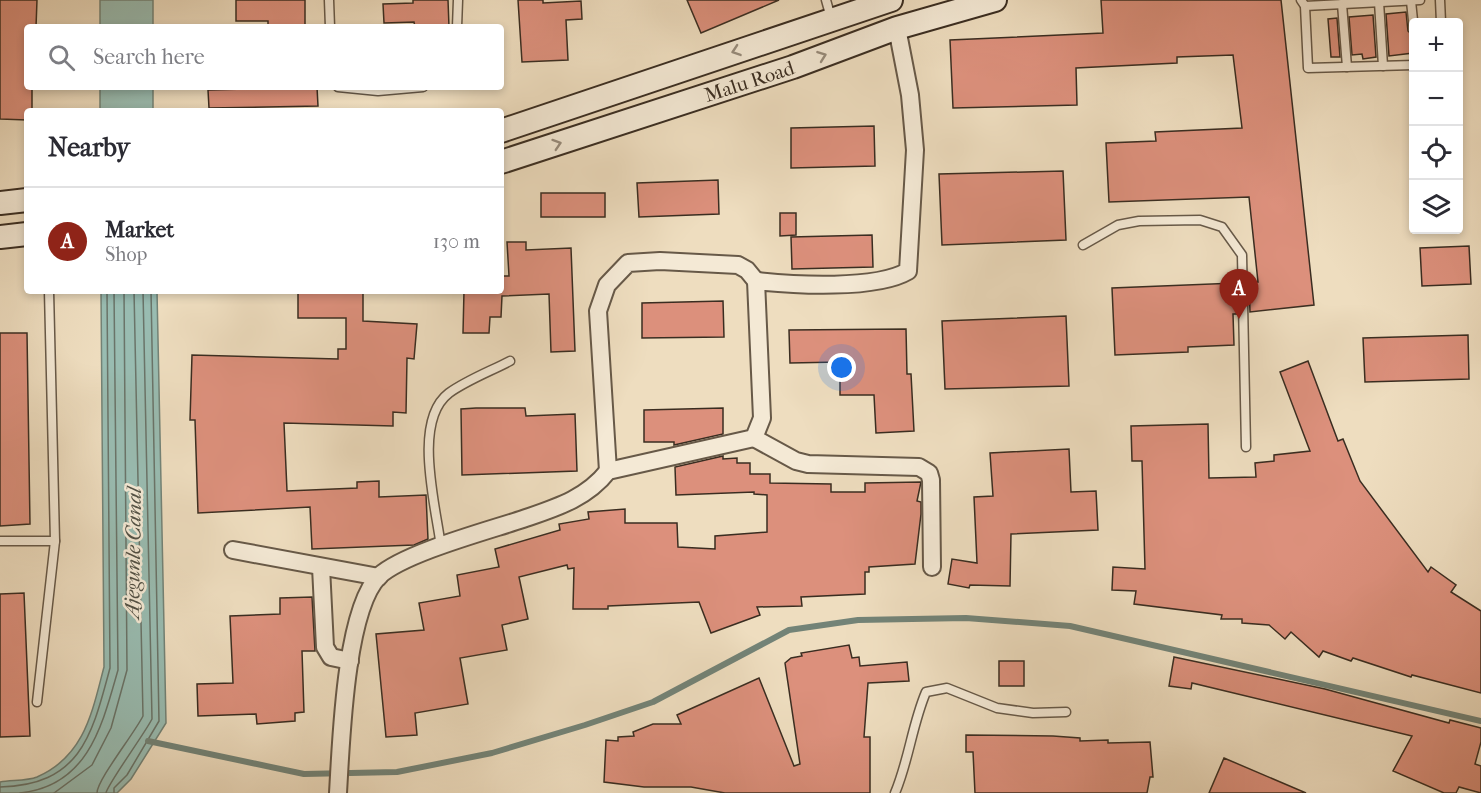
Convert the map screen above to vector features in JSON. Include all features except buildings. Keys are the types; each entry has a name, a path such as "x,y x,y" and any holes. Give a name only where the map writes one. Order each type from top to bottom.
{"main road":[{"name":"Malu Road","path":"504,130 780,36 828,9 891,0"},
{"name":"Malu Road","path":"504,161 793,67 897,28 995,0"},
{"path":"780,36 793,67"},
{"path":"0,203 24,200"},
{"path":"0,237 24,234"}],"street":[{"path":"756,281 791,285 876,282 894,280 908,272 915,150 910,96 897,28"},
{"path":"608,471 598,311 607,285 628,263 660,261 738,265 747,270 756,281 762,418 754,438"},
{"path":"338,793 340,748 357,619 379,577 407,558 566,504 593,489 608,471 754,438 796,461 808,464 919,467 929,473 932,480 932,567"},
{"path":"233,550 379,577"},
{"path":"321,567 325,647 335,660 350,662"}],"lane":[{"path":"329,0 330,24"},
{"path":"457,24 458,0"},
{"path":"1412,0 1413,18"},
{"path":"1409,65 1308,68 1303,3 1342,4 1420,0"},
{"path":"1440,0 1441,18"},
{"path":"1379,2 1383,66"},
{"path":"1342,4 1347,67"},
{"path":"368,90 389,90"},
{"path":"1083,245 1118,225 1139,221 1200,220 1222,227 1242,255 1246,447"},
{"path":"37,702 55,541 49,294"},
{"path":"441,547 427,441 434,411 448,394 510,361"},
{"path":"0,541 55,541"},
{"path":"895,793 904,773 916,715 926,692 947,688 997,708 1033,713 1066,712"}],"water":[{"path":"100,0 153,0 153,24 100,24"},
{"path":"100,90 153,90 153,108 100,108"},
{"name":"Ajegunle Canal","path":"101,294 157,294 166,723 131,779 117,793 0,793 0,782 37,777 53,768 76,745 90,716 104,667"}],"waterway":[{"path":"148,741 304,774 397,772 492,753 653,702 789,630 858,620 966,618 1070,626 1481,721"}],"place":[{"name":"Market","path":"1239,319"}]}
